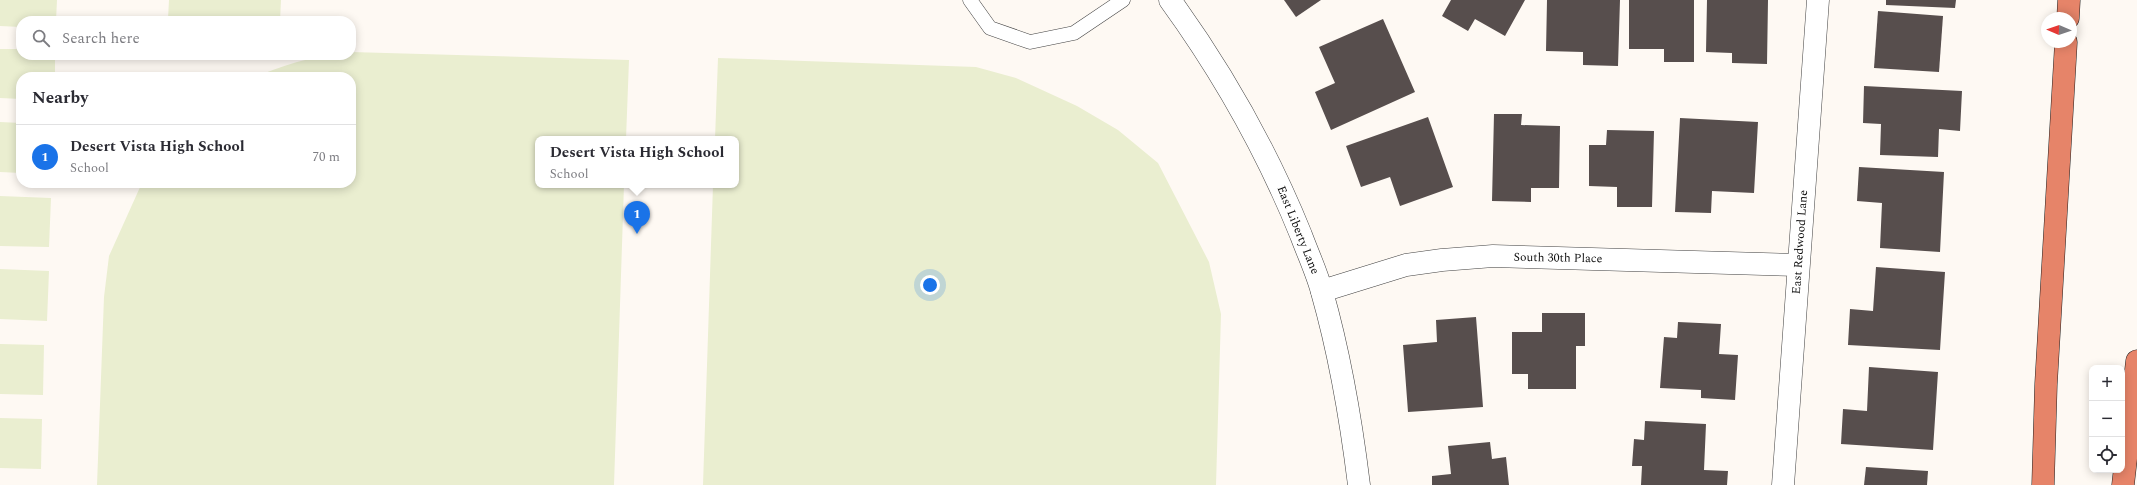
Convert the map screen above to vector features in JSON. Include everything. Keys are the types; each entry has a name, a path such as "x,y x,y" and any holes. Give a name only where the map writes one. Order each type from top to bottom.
{"highway":[{"path":"2068,12 2069,0"},
{"path":"2043,485 2047,376 2066,48"},
{"path":"2123,485 2137,361"}],"street":[{"name":"East Liberty Lane","path":"1170,0 1204,48 1259,142 1282,189 1322,291 1350,411 1359,485"},
{"name":"East Redwood Lane","path":"1783,485 1818,0"},
{"name":"South 30th Place","path":"1322,291 1406,265 1442,260 1493,256 1798,265"}],"lane":[{"path":"970,0 990,28 1030,42 1074,33 1123,0"}],"green space":[{"path":"0,0 57,0 56,16 16,16 16,27 0,26"},
{"path":"169,0 281,0 280,16 168,16"},
{"path":"0,49 16,49 16,60 55,60 55,72 16,72 16,99 0,98"},
{"path":"356,52 629,60 626,136 535,136 535,188 624,188 614,485 97,485 104,297 109,256 140,188 356,188 356,72 268,72 302,61 356,60"},
{"path":"718,58 976,67 1016,78 1077,106 1118,130 1158,163 1209,262 1221,314 1216,485 703,485 713,188 739,188 739,136 715,136"},
{"path":"0,122 16,123 16,173 0,172"},
{"path":"0,196 51,198 49,247 0,246"},
{"path":"0,269 49,271 47,321 0,319"},
{"path":"0,344 44,345 43,395 0,394"},
{"path":"0,418 42,419 41,469 0,468"}],"building":[{"path":"1284,0 1321,0 1296,17"},
{"path":"1451,0 1525,0 1505,36 1475,19 1468,31 1442,16"},
{"path":"1547,0 1620,0 1618,66 1583,65 1583,52 1546,51"},
{"path":"1629,0 1694,0 1694,62 1664,62 1664,49 1629,49"},
{"path":"1707,0 1768,0 1767,64 1732,63 1732,53 1706,52"},
{"path":"1886,0 1956,0 1955,8 1886,5"},
{"path":"1878,11 1943,16 1939,72 1874,68"},
{"path":"1383,19 1415,92 1331,130 1315,92 1335,83 1319,47"},
{"path":"1864,86 1962,91 1960,131 1939,129 1938,157 1880,155 1881,124 1863,123"},
{"path":"1494,114 1522,114 1521,125 1560,126 1559,188 1531,188 1531,202 1492,201"},
{"path":"1428,117 1453,187 1400,206 1390,177 1361,187 1346,146"},
{"path":"1680,118 1758,122 1754,193 1712,191 1711,213 1675,212"},
{"path":"1607,130 1654,131 1652,207 1617,207 1617,187 1589,186 1589,145 1606,145"},
{"path":"1859,167 1944,172 1940,252 1880,248 1882,203 1857,201"},
{"path":"1876,267 1945,272 1940,350 1848,345 1850,309 1873,311"},
{"path":"1542,313 1585,313 1585,346 1576,346 1576,389 1528,389 1528,374 1512,374 1512,332 1542,332"},
{"path":"1476,317 1483,407 1408,412 1403,345 1437,342 1436,320"},
{"path":"1678,322 1721,324 1719,354 1738,355 1735,400 1701,398 1701,390 1660,388 1664,337 1677,338"},
{"path":"1869,367 1938,372 1933,450 1841,444 1843,409 1867,411"},
{"path":"1645,421 1706,424 1704,470 1728,471 1727,485 1641,485 1642,466 1632,466 1634,439 1644,440"},
{"path":"1490,442 1492,459 1506,457 1509,485 1432,485 1432,476 1451,474 1448,446"},
{"path":"1866,467 1928,471 1927,485 1864,485"}],"place":[{"name":"Desert Vista High School","path":"637,234"}]}
